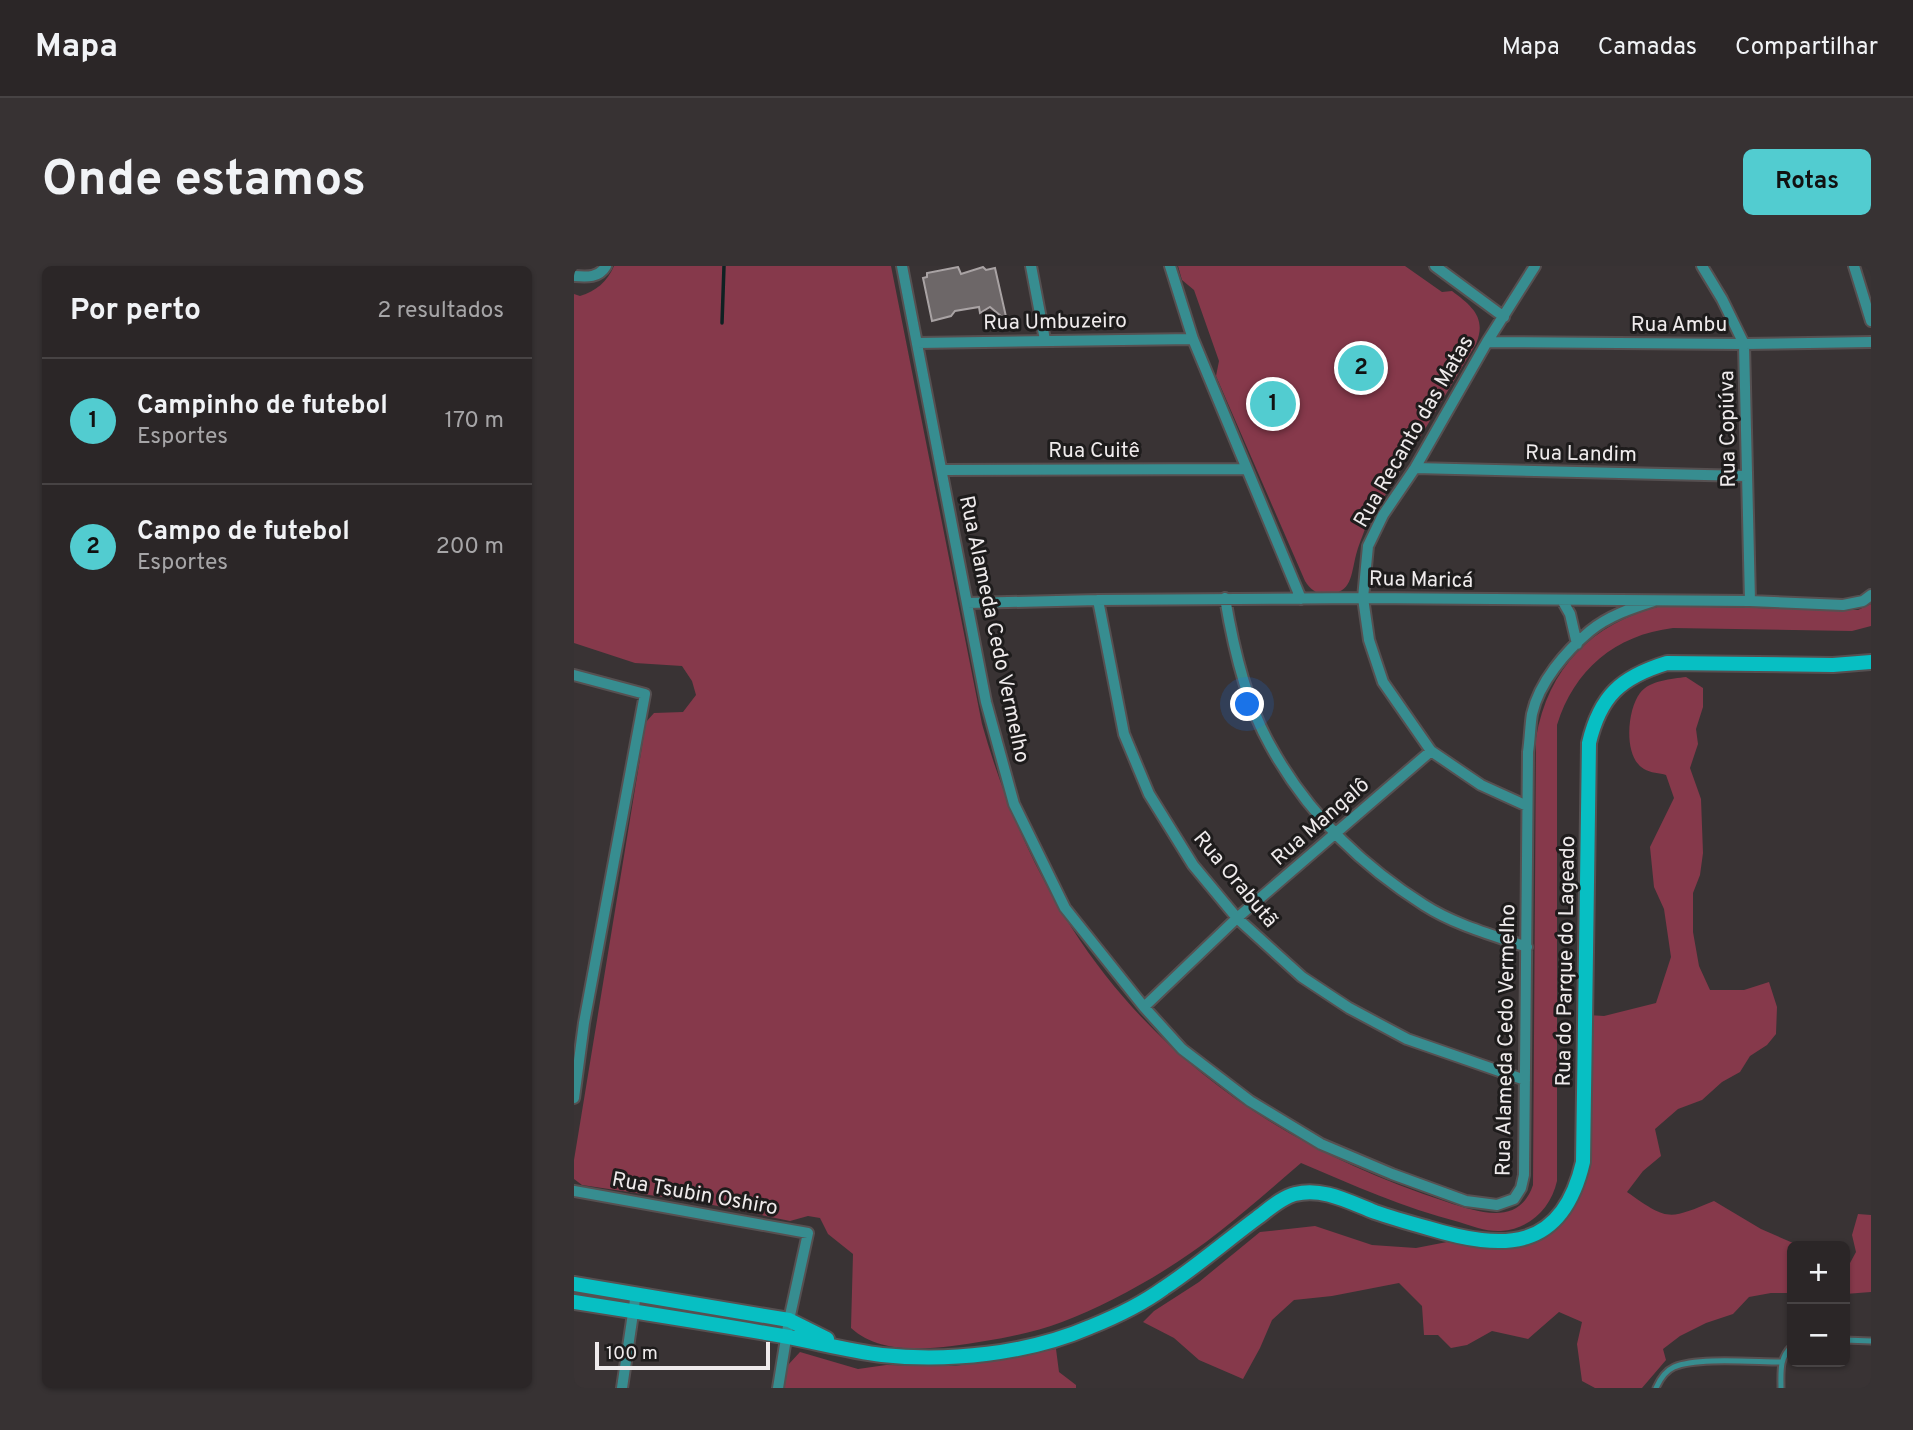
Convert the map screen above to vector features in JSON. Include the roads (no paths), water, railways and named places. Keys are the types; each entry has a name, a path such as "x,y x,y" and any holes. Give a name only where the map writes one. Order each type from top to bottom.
{"street":[{"name":"Rua Alameda Cedo Vermelho","path":"902,266 986,702 1014,804 1065,908 1144,1007 1182,1049 1250,1101 1321,1144 1466,1201 1497,1205 1514,1199 1521,1188 1524,1175 1528,752 1532,712 1544,683 1591,630 1624,611 1654,601"},
{"path":"1031,266 1045,340"},
{"path":"1170,266 1194,339 1301,599"},
{"path":"1435,266 1504,317"},
{"name":"Rua Recanto das Matas","path":"1527,806 1481,785 1431,751 1382,682 1369,640 1363,598 1368,547 1383,515 1415,468 1487,342 1535,266"},
{"name":"Rua Copiúva","path":"1702,266 1744,344 1750,601"},
{"path":"1854,266 1871,321"},
{"path":"574,275 593,277 606,268"},
{"name":"Rua Umbuzeiro","path":"917,343 1194,339"},
{"name":"Rua Ambu","path":"1487,342 1871,342"},
{"name":"Rua Landim","path":"1415,468 1748,476"},
{"name":"Rua Cuitê","path":"942,470 1246,469"},
{"name":"Rua Maricá","path":"967,603 1363,598 1750,601 1843,605 1863,601 1871,595"},
{"path":"1225,598 1231,635 1244,681 1269,744 1298,789 1335,835 1425,906 1466,926 1527,947"},
{"name":"Rua Orabutã","path":"1098,600 1124,734 1149,794 1193,864 1237,918 1302,977 1349,1008 1407,1039 1525,1080"},
{"path":"1562,600 1573,622 1577,643"},
{"name":"Rua do Parque do Lageado","path":"844,1348 879,1355 970,1356 1009,1350 1089,1328 1163,1289 1292,1194 1312,1192 1336,1196 1446,1234 1488,1243 1513,1242 1541,1232 1562,1214 1577,1187 1583,1162 1589,743 1600,710 1613,691 1627,678 1667,663 1833,665 1871,662"},
{"path":"574,675 645,694 579,1022 574,1098"},
{"name":"Rua Mangalô","path":"1144,1007 1237,918 1431,751"},
{"name":"Rua Tsubin Oshiro","path":"574,1191 808,1233 789,1320"},
{"path":"574,1284 789,1320 844,1348"},
{"path":"622,1388 636,1293"},
{"path":"574,1302 844,1348"},
{"path":"778,1388 789,1320"}],"lane":[{"path":"1850,1340 1871,1340"},
{"path":"1781,1388 1781,1363 1787,1352"},
{"path":"1657,1388 1662,1375 1674,1367 1692,1362 1781,1363"}],"waterway":[{"path":"722,323 724,266"}],"place":[{"name":"Campo de futebol","path":"1361,368"},
{"name":"Campinho de futebol","path":"1273,404"}]}
